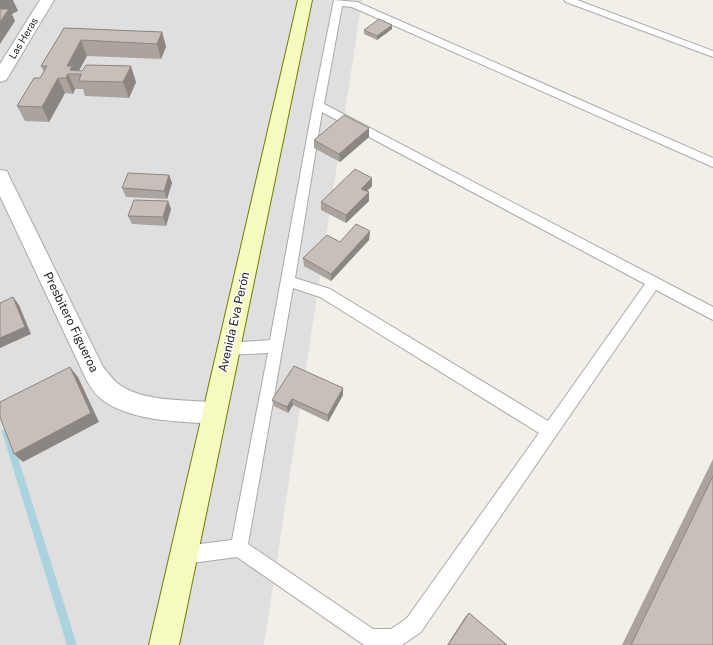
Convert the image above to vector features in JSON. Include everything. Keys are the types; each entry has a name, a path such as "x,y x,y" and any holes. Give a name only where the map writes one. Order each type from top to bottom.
{"main road":[{"name":"Avenida Eva Perón","path":"164,645 305,0"}],"street":[{"name":"Las Heras","path":"0,77 47,0"},
{"name":"Presbitero Figueroa","path":"0,176 96,374 108,391 128,402 149,407 214,413"}],"lane":[{"path":"569,0 713,54"},
{"path":"238,548 288,281 318,105 339,2 354,4 713,163"},
{"path":"318,105 713,314"},
{"path":"288,281 325,293 550,431"},
{"path":"184,555 238,548 256,558 370,638 394,639 414,625 654,282"},
{"path":"228,349 276,346"}],"shaded area":[{"path":"0,0 362,0 264,645 0,645"}],"building":[{"path":"0,9 9,9 0,22"},
{"path":"379,19 392,25 377,36 364,30"},
{"path":"64,28 162,32 157,44 81,40 67,66 72,66 70,70 82,71 86,65 131,66 123,82 79,81 81,74 68,74 66,78 58,78 42,107 17,106 34,78 40,78 47,66 41,66"},
{"path":"344,115 369,128 339,154 314,140"},
{"path":"355,169 372,178 361,189 369,192 346,215 321,202"},
{"path":"128,173 169,175 164,191 122,188"},
{"path":"134,200 168,201 163,217 128,216"},
{"path":"356,224 370,231 331,274 303,258 327,235 340,242"},
{"path":"13,297 25,327 0,338 0,303"},
{"path":"294,366 343,388 328,415 292,399 287,407 272,400"},
{"path":"70,367 91,413 14,454 0,417 0,402"},
{"path":"713,476 713,645 631,645"},
{"path":"469,613 507,645 448,645"}],"waterway":[{"path":"6,432 72,645"}]}
